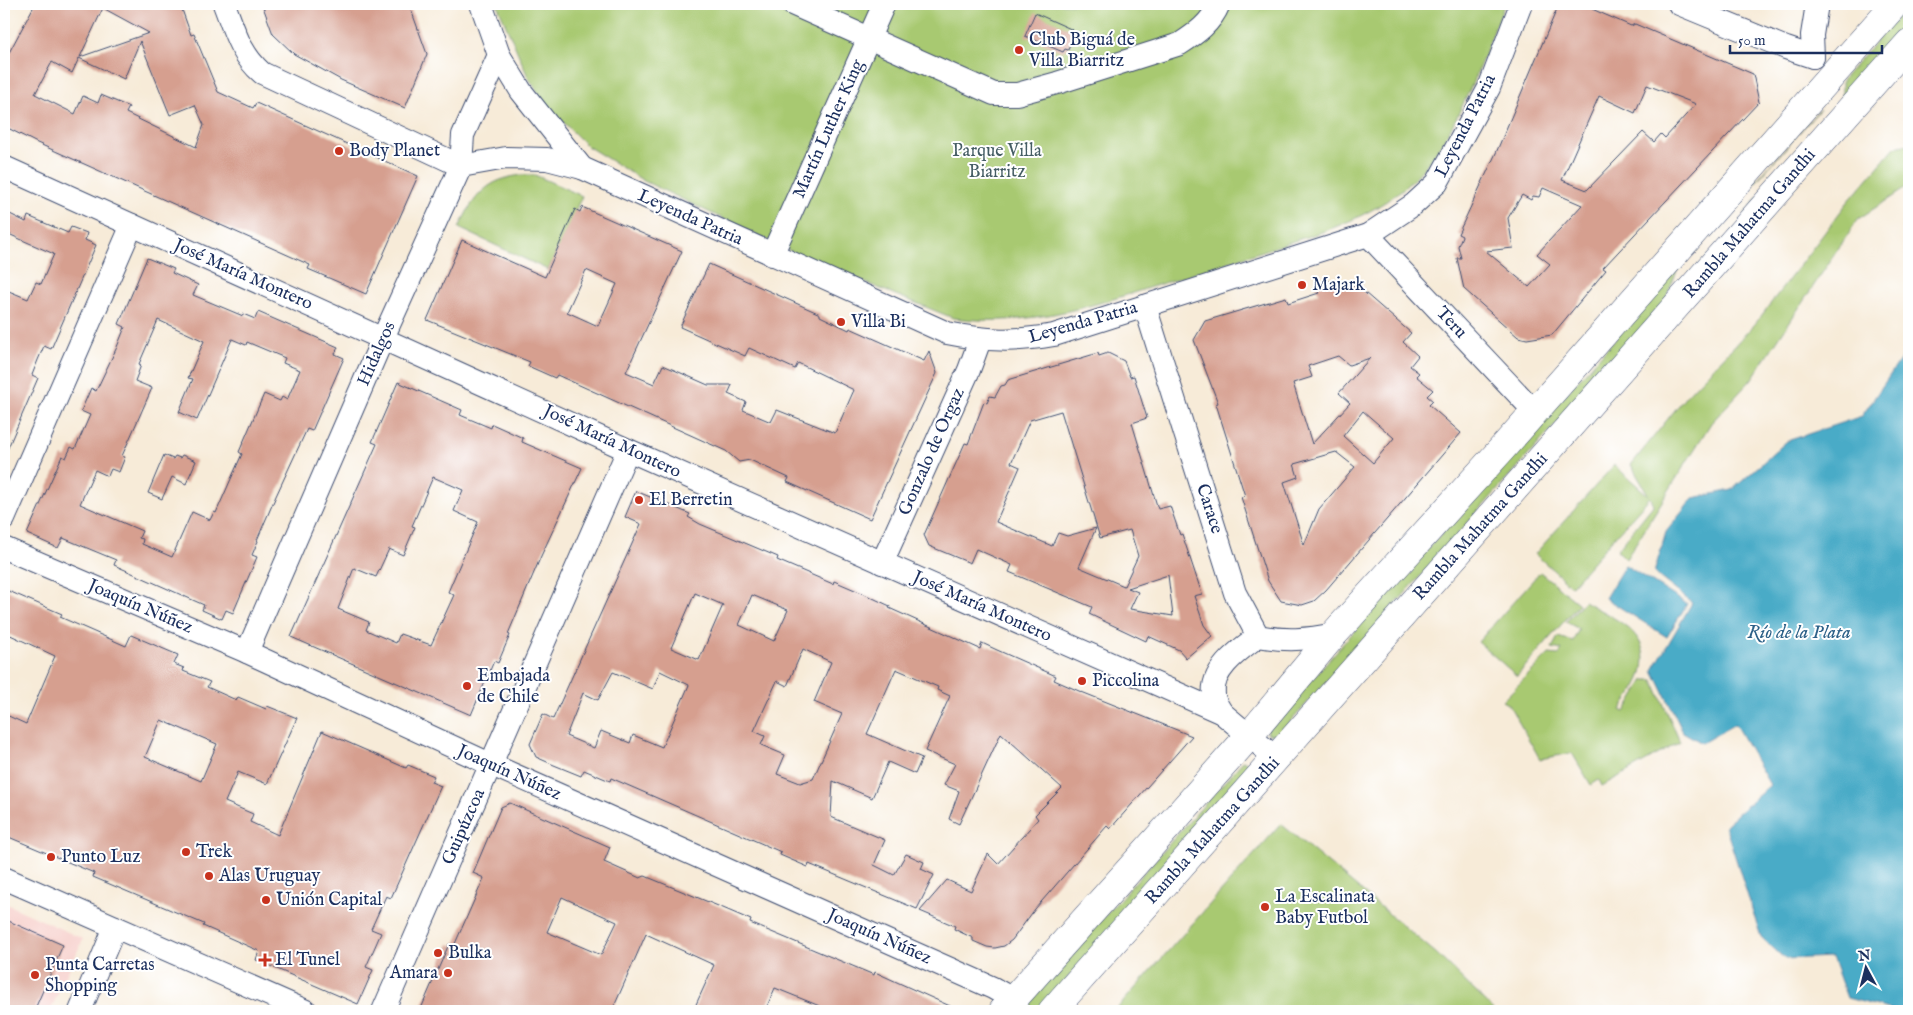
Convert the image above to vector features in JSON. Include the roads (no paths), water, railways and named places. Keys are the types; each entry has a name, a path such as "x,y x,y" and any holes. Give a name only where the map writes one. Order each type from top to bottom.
{"main road":[{"name":"Rambla Mahatma Gandhi","path":"1010,1007 1249,736 1334,634 1534,411 1822,67 1895,4"},
{"name":"Rambla Mahatma Gandhi","path":"1052,1011 1909,43"},
{"path":"1662,323 1677,287 1688,268 1830,105 1834,88 1822,67"}],"street":[{"path":"224,4 240,47 245,56 262,73 461,166 506,158 547,159 582,168"},
{"name":"Leyenda Patria","path":"480,4 499,55 521,91 582,168 947,333 980,340 1022,340 1054,335 1368,235 1413,205 1437,183 1488,88 1521,4"},
{"path":"792,4 994,94 1017,94 1180,44 1198,32 1214,16 1219,4"},
{"name":"Martín Luther King","path":"772,255 884,4"},
{"path":"1679,4 1786,48 1822,67"},
{"path":"1817,4 1812,35 1822,67"},
{"name":"Hidalgos","path":"247,652 383,338 461,166 463,135 499,55"},
{"name":"José María Montero","path":"4,167 628,450 1222,713 1277,759"},
{"path":"4,519 132,225"},
{"name":"Teru","path":"1368,235 1534,411"},
{"name":"Carace","path":"1145,306 1235,593 1258,636"},
{"name":"Gonzalo de Orgaz","path":"882,563 969,370 980,340"},
{"name":"Guipúzcoa","path":"383,1011 492,766 628,450"},
{"name":"Joaquín Núñez","path":"4,548 247,652 492,766 993,988 1010,1007"},
{"path":"1222,713 1214,696 1214,684 1218,675 1237,652 1258,636 1289,640 1309,640 1334,634"},
{"path":"4,878 306,1011"},
{"path":"80,1011 116,927"}],"water":[{"name":"Río de la Plata","path":"1909,347 1909,1011 1897,1011 1847,998 1832,957 1785,959 1761,937 1725,825 1770,785 1735,724 1702,743 1683,732 1653,670 1692,603 1654,573 1666,532 1693,498 1732,490 1787,441 1862,416"},
{"path":"1625,565 1687,604 1667,637 1605,598"}],"place":[{"name":"Club Biguá de Villa Biarritz","path":"1019,50"},
{"name":"Body Planet","path":"339,151"},
{"name":"Majark","path":"1302,285"},
{"name":"Villa Bi","path":"841,322"},
{"name":"El Berretin","path":"639,500"},
{"name":"Piccolina","path":"1082,681"},
{"name":"Embajada de Chile","path":"467,686"},
{"name":"Trek","path":"186,852"},
{"name":"Punto Luz","path":"51,857"},
{"name":"Alas Uruguay","path":"209,876"},
{"name":"Unión Capital","path":"266,900"},
{"name":"La Escalinata Baby Futbol","path":"1265,907"},
{"name":"Bulka","path":"438,953"},
{"name":"El Tunel","path":"265,960"},
{"name":"Amara","path":"448,973"},
{"name":"Punta Carretas Shopping","path":"35,975"}],"park label":[{"name":"Parque Villa Biarritz","path":"997,161"}]}
